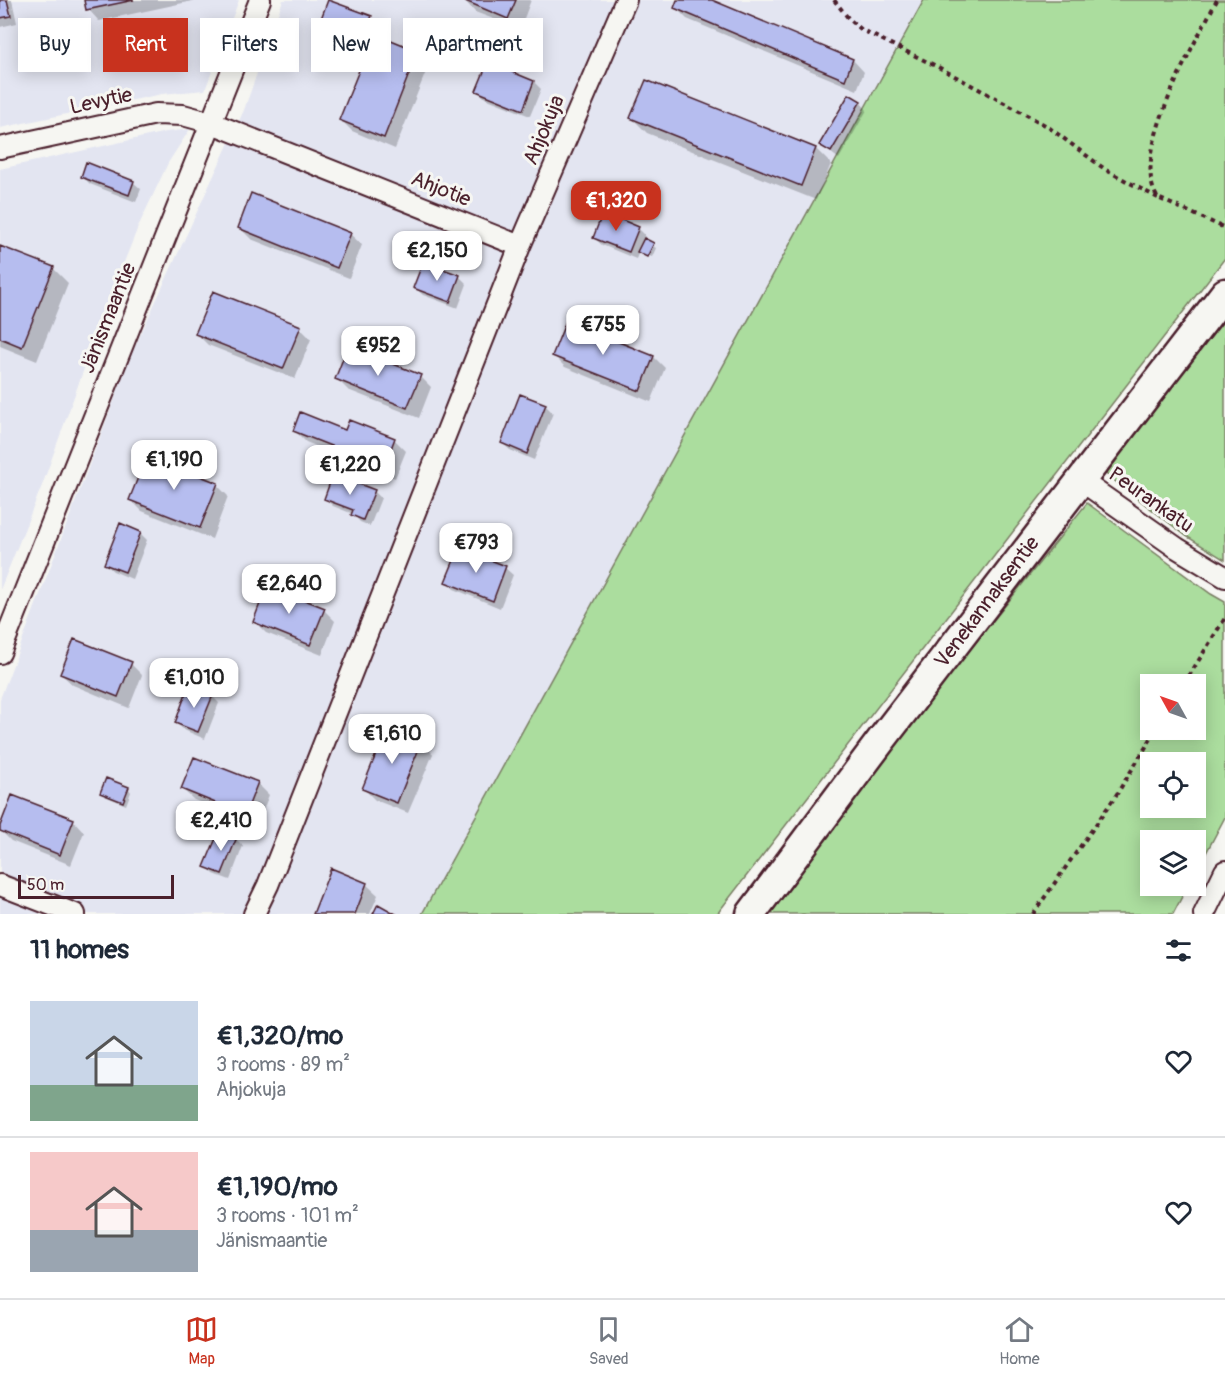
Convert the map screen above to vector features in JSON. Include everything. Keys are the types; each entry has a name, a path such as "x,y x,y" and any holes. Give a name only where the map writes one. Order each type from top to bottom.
{"street":[{"name":"Jänismaantie","path":"0,653 260,0"},
{"name":"Ahjokuja","path":"520,246 626,0"},
{"name":"Levytie","path":"0,148 156,114 183,116 212,123"},
{"name":"Ahjotie","path":"212,123 520,246"},
{"path":"254,914 268,885 520,246"},
{"name":"Venekannaksentie","path":"752,914 882,739 1225,293"},
{"name":"Peurankatu","path":"1080,480 1177,549 1225,577"},
{"path":"1204,914 1225,871"},
{"path":"0,885 75,914"}],"path":[{"path":"834,0 849,19 862,30 938,67 1047,126 1106,170 1158,198 1225,228"},
{"path":"1158,198 1152,189 1149,175 1153,146 1166,105 1217,0"},
{"path":"1190,674 1225,618"},
{"path":"1033,914 1115,797 1150,740"}],"shaded area":[{"path":"0,0 239,0 232,18 200,18 200,72 212,72 205,90 162,94 0,128"},
{"path":"283,0 924,0 422,914 0,914 0,699 132,353 244,110 257,72 299,72 299,18 277,18"},
{"path":"190,129 168,163 138,227 104,313 43,483 0,590 0,169 166,132"}],"green space":[{"path":"924,0 1225,0 1225,258 717,914 422,914"},
{"path":"1225,316 1225,560 1186,536 1106,474"},
{"path":"1087,503 1225,602 1225,817 1206,853 1206,830 1140,830 1140,896 1182,896 1173,914 769,914 925,706"}],"building":[{"path":"0,0 7,0 11,16 0,18"},
{"path":"84,0 134,0 86,10"},
{"path":"328,0 372,16 371,18 321,18"},
{"path":"463,0 516,0 508,18"},
{"path":"677,0 712,0 853,59 845,80 674,8"},
{"path":"391,40 403,45 403,72 410,72 384,138 339,120 358,72 391,72"},
{"path":"484,72 512,72 534,81 523,110 476,91"},
{"path":"646,80 816,148 801,186 630,118"},
{"path":"849,94 861,101 831,152 819,145"},
{"path":"86,162 134,181 129,195 81,177"},
{"path":"251,193 351,233 337,268 238,228"},
{"path":"603,212 639,227 629,252 593,238"},
{"path":"644,238 654,243 647,257 637,252"},
{"path":"0,246 54,267 22,347 0,338"},
{"path":"423,262 460,275 450,302 413,288"},
{"path":"213,291 301,326 283,369 195,334"},
{"path":"566,321 654,356 640,391 552,356"},
{"path":"348,346 421,375 407,408 335,379"},
{"path":"520,394 546,404 527,454 501,443"},
{"path":"300,412 345,430 349,420 395,438 384,467 293,431"},
{"path":"147,455 218,483 200,528 129,500"},
{"path":"333,474 375,490 363,520 351,515 353,510 324,499"},
{"path":"120,523 141,532 125,572 104,564"},
{"path":"459,548 506,566 493,601 445,582"},
{"path":"267,585 325,608 310,645 253,622"},
{"path":"74,639 132,662 118,697 60,674"},
{"path":"189,685 213,695 198,732 175,723"},
{"path":"387,727 422,741 397,803 362,789"},
{"path":"194,757 258,782 245,815 181,789"},
{"path":"106,778 129,787 123,802 100,793"},
{"path":"12,795 74,819 60,855 0,831"},
{"path":"219,831 237,837 222,874 204,867"},
{"path":"331,868 367,883 355,914 313,914"},
{"path":"378,904 396,914 373,914"}]}
